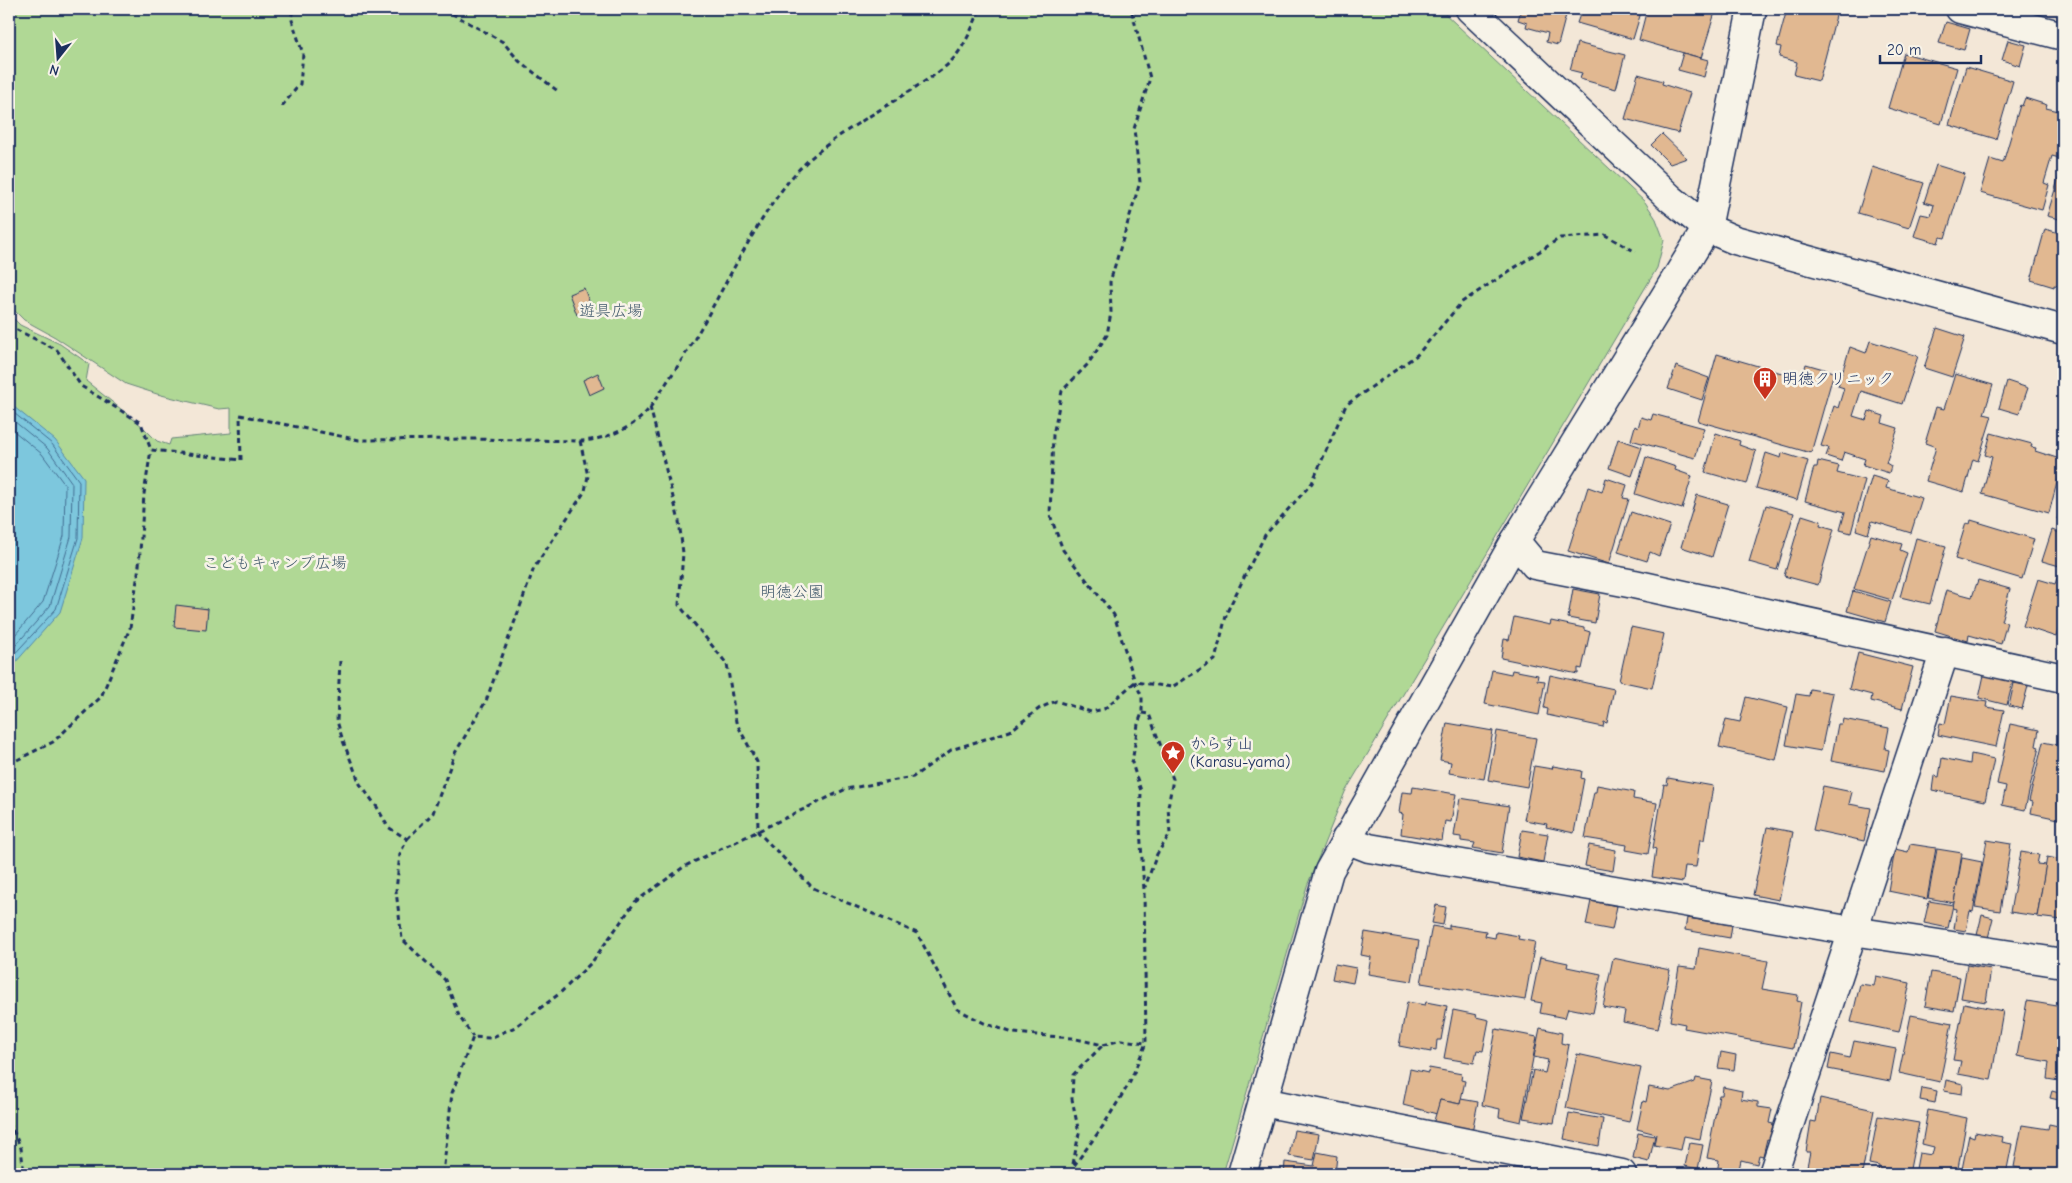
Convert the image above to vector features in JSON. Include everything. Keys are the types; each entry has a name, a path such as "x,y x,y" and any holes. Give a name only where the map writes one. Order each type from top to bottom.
{"street":[{"path":"1470,9 1670,198 1707,228 1735,240 2063,330"},
{"path":"1242,1174 1330,871 1346,839 1515,541 1707,228 1752,9"},
{"path":"1960,9 2063,36"},
{"path":"1515,541 1535,565 1945,651 2063,678"},
{"path":"1773,1174 1945,651"},
{"path":"1346,839 1369,848 1853,931 2063,963"},
{"path":"1263,1102 1622,1174"}],"path":[{"path":"282,106 300,84 302,54 291,18 294,9"},
{"path":"444,9 503,42 519,61 559,92"},
{"path":"152,450 241,460 240,415 359,440 471,439 580,441 592,440 616,433 635,422 650,407 685,357 751,238 789,181 825,146 928,79 952,60 970,33 980,9"},
{"path":"1073,1167 1103,1126 1130,1082 1146,1043 1144,890 1140,828 1141,791 1132,763 1138,724 1142,713 1142,697 1135,682 1114,615 1063,550 1050,515 1053,435 1062,391 1088,364 1107,335 1111,312 1110,282 1140,182 1134,129 1150,78 1131,9"},
{"path":"473,1037 490,1038 515,1027 559,994 592,962 635,902 685,866 846,790 913,777 950,750 1010,732 1040,708 1056,700 1091,712 1104,709 1135,682 1172,687 1215,660 1227,612 1265,536 1312,483 1346,405 1417,355 1462,302 1560,238 1605,235 1636,252"},
{"path":"9,324 13,328 57,350 82,386 140,423 152,450 144,494 139,566 130,628 101,697 53,742 9,764"},
{"path":"650,407 679,521 682,553 679,605 727,664 736,722 757,762 758,832 813,888 917,933 956,1009 984,1024 1013,1032 1072,1038 1103,1045 1121,1040 1146,1043"},
{"path":"473,1037 459,1016 445,980 402,938 396,891 400,854 407,838 433,813 454,753 486,701 534,568 585,491 588,476 580,441"},
{"path":"340,661 337,721 346,750 360,784 377,807 388,827 407,838"},
{"path":"1142,713 1149,714 1172,779 1168,807 1170,834 1157,854 1144,890"},
{"path":"443,1174 452,1093 473,1037"},
{"path":"1071,1174 1079,1133 1072,1099 1073,1075 1103,1045"},
{"path":"9,1122 21,1148 24,1174"}],"green space":[{"name":"明徳公園","path":"9,9 1440,9 1645,202 1656,219 1664,240 1657,268 1345,792 1307,886 1223,1174 9,1174 9,314 20,325 60,344 89,364 86,381 142,426 157,441 169,445 171,439 231,433 231,408 219,409 157,394 126,384 55,337 24,320 9,305"}],"water":[{"path":"9,403 55,440 84,478 83,538 60,612 15,663 9,666"}],"building":[{"path":"1521,9 1558,9 1567,11 1558,45 1546,42 1548,33 1526,27 1527,23 1518,20"},
{"path":"1582,9 1642,9 1633,39 1577,23"},
{"path":"1647,9 1716,9 1701,58 1639,40"},
{"path":"1787,9 1826,9 1837,12 1819,81 1794,75 1797,62 1779,57 1781,47 1777,46"},
{"path":"1946,22 1970,29 1964,50 1939,43"},
{"path":"2008,40 2026,45 2020,66 2002,60"},
{"path":"1577,43 1625,55 1616,89 1580,79 1582,73 1570,70"},
{"path":"1683,53 1708,60 1704,77 1678,70"},
{"path":"1904,53 1957,68 1941,124 1888,108"},
{"path":"1966,67 2013,81 1996,139 1949,125"},
{"path":"1638,74 1663,81 1662,84 1690,93 1678,133 1625,119"},
{"path":"2025,98 2047,105 2046,108 2063,112 2063,159 2052,156 2044,183 2049,185 2042,210 1980,193 1990,159 2003,163 2020,105 2022,106"},
{"path":"1662,134 1687,158 1670,164 1651,145"},
{"path":"1936,165 1965,174 1945,238 1940,237 1938,243 1914,236 1921,214 1931,216 1934,205 1924,202"},
{"path":"1872,167 1924,183 1909,228 1858,213"},
{"path":"2060,173 2063,174 2063,220 2047,216"},
{"path":"2045,229 2063,234 2063,287 2054,285 2054,287 2031,280"},
{"path":"584,288 592,309 577,315 569,294"},
{"path":"1937,328 1965,337 1952,377 1924,368"},
{"path":"1870,341 1918,356 1902,404 1861,391 1853,416 1866,420 1869,411 1884,416 1882,423 1898,428 1886,463 1891,466 1889,473 1863,465 1865,459 1844,452 1841,461 1826,456 1829,448 1821,446 1834,406 1838,408 1844,388 1838,386 1850,347 1866,353"},
{"name":"明徳クリニック","path":"1717,354 1802,379 1806,364 1834,372 1811,453 1698,421"},
{"path":"1676,366 1709,378 1702,400 1668,389"},
{"path":"598,373 604,388 589,395 583,380"},
{"path":"1955,374 1993,385 1984,414 1992,416 1978,461 1973,459 1964,492 1926,481 1936,447 1925,443 1936,407 1944,409"},
{"path":"2007,381 2028,388 2019,414 1999,408"},
{"path":"1653,414 1704,428 1695,458 1631,440 1635,426 1638,428 1641,417 1651,420"},
{"path":"1716,433 1740,441 1739,445 1756,451 1747,484 1705,472"},
{"path":"1991,433 2032,444 2031,447 2036,448 2035,451 2063,460 2049,513 1982,494 1992,457 1985,455"},
{"path":"1618,439 1642,447 1632,476 1609,468"},
{"path":"1766,453 1781,458 1782,453 1808,461 1797,500 1756,488"},
{"path":"1646,457 1676,467 1675,470 1692,476 1682,509 1635,494"},
{"path":"1818,461 1839,466 1837,473 1865,480 1851,533 1840,530 1845,512 1805,501 1814,467 1817,467"},
{"path":"1872,476 1888,481 1886,488 1922,498 1911,533 1872,521 1868,534 1856,530"},
{"path":"1606,478 1627,485 1623,498 1629,499 1609,564 1568,551 1588,487 1602,492"},
{"path":"1697,495 1728,504 1712,557 1681,547"},
{"path":"2063,500 2063,521 2057,519"},
{"path":"1766,505 1794,513 1777,570 1749,562"},
{"path":"1631,512 1670,525 1659,556 1650,552 1647,561 1618,552"},
{"path":"1802,515 1821,521 1820,525 1834,529 1818,585 1784,576"},
{"path":"1971,520 2034,539 2022,579 1955,559 1966,523 1970,524"},
{"path":"2052,530 2063,534 2063,567 2042,561"},
{"path":"1871,535 1902,544 1900,550 1907,553 1892,600 1854,589"},
{"path":"1916,538 1946,546 1930,604 1900,597"},
{"path":"2057,578 2063,581 2063,614 2056,637 2023,626 2038,579 2055,584"},
{"path":"1978,580 2010,589 2001,621 2007,622 2001,644 1969,635 1968,641 1935,631 1946,590 1972,597"},
{"path":"1573,589 1600,594 1595,623 1568,618"},
{"path":"1853,591 1891,602 1885,622 1847,611"},
{"path":"176,605 208,609 206,630 174,627"},
{"path":"1514,617 1550,625 1551,621 1584,628 1584,630 1590,632 1582,669 1578,668 1578,674 1501,658 1504,639 1509,640"},
{"path":"1631,627 1664,634 1652,688 1619,681"},
{"path":"1858,653 1913,667 1902,709 1871,701 1872,695 1849,689"},
{"path":"1492,670 1511,674 1512,670 1538,675 1537,680 1545,681 1539,715 1485,704"},
{"path":"1550,675 1614,689 1607,723 1604,722 1603,727 1547,715 1548,709 1544,708"},
{"path":"1984,675 2013,681 2007,705 1979,698"},
{"path":"2014,683 2028,686 2022,709 2009,706"},
{"path":"1810,689 1833,693 1821,751 1786,745 1796,694 1809,696"},
{"path":"1951,696 1987,702 1986,707 2004,710 1996,747 1938,735 1940,723 1945,724"},
{"path":"1746,697 1788,707 1776,760 1719,747 1726,719 1740,722"},
{"path":"1843,719 1889,728 1885,749 1889,750 1885,771 1831,761 1838,724 1842,724"},
{"path":"1447,723 1493,731 1484,779 1449,773 1451,762 1440,760"},
{"path":"2010,724 2039,730 2036,746 2039,747 2025,810 2002,805 2006,786 1997,784"},
{"path":"1497,731 1536,738 1527,787 1488,780"},
{"path":"2043,742 2063,746 2063,820 2031,813 2033,802 2029,801"},
{"path":"1971,754 1994,759 1985,801 1932,790 1934,776 1939,777 1942,758 1970,764"},
{"path":"1534,766 1552,769 1553,766 1582,771 1581,778 1584,779 1574,833 1546,827 1547,824 1524,820"},
{"path":"1668,778 1713,786 1704,840 1700,840 1696,867 1685,866 1683,882 1652,877 1656,849 1653,848 1664,784 1667,785"},
{"path":"1597,785 1634,792 1633,799 1657,803 1648,854 1626,850 1627,845 1585,838"},
{"path":"1823,786 1852,792 1849,804 1871,808 1864,841 1813,830"},
{"path":"1413,787 1456,794 1451,822 1445,821 1442,841 1401,834 1403,814 1399,813 1402,792 1412,793"},
{"path":"1460,798 1509,806 1502,853 1473,848 1475,843 1461,841 1461,837 1454,836"},
{"path":"1767,827 1793,832 1779,900 1753,895"},
{"path":"1522,830 1548,834 1543,862 1517,857"},
{"path":"1987,840 2011,844 2000,911 1975,907"},
{"path":"1910,844 1936,848 1927,899 1888,891 1895,849 1908,852"},
{"path":"1589,845 1616,850 1613,871 1585,866"},
{"path":"1937,849 1962,853 1954,903 1928,898"},
{"path":"2021,852 2039,855 2037,864 2046,865 2037,916 2010,912"},
{"path":"2047,857 2063,860 2062,920 2037,917"},
{"path":"1962,858 1982,862 1973,912 1970,911 1966,931 1954,929 1957,909 1953,908"},
{"path":"1591,901 1617,906 1612,930 1586,925"},
{"path":"1929,901 1953,905 1948,928 1924,923"},
{"path":"1436,905 1446,907 1443,925 1432,923"},
{"path":"1982,915 1993,918 1988,938 1977,935"},
{"path":"1687,918 1732,925 1730,938 1685,930"},
{"path":"1449,925 1486,931 1485,936 1495,938 1496,932 1519,936 1518,939 1535,942 1525,1000 1421,983 1432,926 1449,929"},
{"path":"1365,932 1419,941 1412,981 1368,974 1371,957 1361,955"},
{"path":"1699,948 1768,961 1762,989 1798,995 1797,1001 1801,1002 1793,1048 1684,1028 1685,1024 1670,1021 1679,967 1696,969"},
{"path":"1540,957 1568,963 1567,967 1601,974 1593,1013 1568,1008 1565,1018 1540,1013 1542,1003 1531,1001"},
{"path":"1613,958 1670,970 1658,1029 1623,1022 1625,1011 1603,1007"},
{"path":"1335,964 1356,968 1353,983 1332,979"},
{"path":"1967,965 1991,969 1986,1002 1961,998"},
{"path":"1931,972 1960,977 1954,1011 1925,1006"},
{"path":"1876,976 1910,983 1899,1032 1851,1022 1860,984 1874,986"},
{"path":"2027,1001 2063,1007 2063,1063 2059,1081 2047,1079 2049,1062 2017,1056"},
{"path":"1407,1002 1425,1005 1426,1002 1447,1006 1441,1040 1437,1040 1436,1050 1431,1049 1431,1052 1399,1046"},
{"path":"1964,1003 2003,1011 1991,1080 1958,1074 1961,1061 1953,1060"},
{"path":"1453,1010 1477,1015 1476,1017 1489,1020 1483,1051 1477,1050 1474,1063 1444,1058"},
{"path":"1911,1015 1952,1023 1940,1082 1899,1073"},
{"path":"1540,1028 1562,1033 1561,1043 1569,1045 1554,1123 1523,1118 1533,1070 1545,1073 1548,1060 1534,1057"},
{"path":"1496,1029 1537,1037 1521,1122 1499,1117 1500,1109 1482,1105"},
{"path":"1854,1041 1896,1049 1890,1081 1828,1069 1831,1054 1850,1058"},
{"path":"1721,1052 1736,1055 1734,1070 1718,1068"},
{"path":"1577,1054 1641,1068 1629,1122 1566,1108"},
{"path":"1429,1068 1462,1074 1461,1080 1465,1081 1460,1104 1440,1100 1437,1114 1403,1105 1410,1069 1428,1073"},
{"path":"1696,1078 1712,1081 1700,1139 1684,1136 1681,1150 1654,1145 1656,1134 1637,1129 1643,1101 1646,1102 1649,1087 1670,1091 1695,1082"},
{"path":"1946,1080 1963,1084 1962,1094 1944,1091"},
{"path":"1723,1087 1742,1091 1741,1099 1758,1102 1758,1107 1772,1109 1769,1123 1773,1124 1770,1140 1767,1139 1763,1156 1759,1155 1757,1164 1741,1160 1738,1174 1717,1174 1719,1160 1707,1158 1719,1095 1722,1095"},
{"path":"1922,1088 1937,1091 1935,1103 1920,1100"},
{"path":"2052,1091 2063,1094 2063,1101 2050,1098"},
{"path":"1820,1098 1874,1110 1862,1174 1822,1174 1806,1171 1810,1152 1806,1152 1811,1121 1816,1122"},
{"path":"1461,1099 1478,1102 1472,1132 1433,1124 1440,1100 1460,1104"},
{"path":"1928,1110 1967,1118 1957,1174 1915,1174 1919,1153 1932,1155 1934,1147 1922,1144"},
{"path":"1569,1113 1603,1119 1599,1146 1564,1139"},
{"path":"1878,1116 1919,1123 1909,1174 1878,1174 1879,1166 1869,1164"},
{"path":"2049,1124 2063,1127 2063,1145 2058,1174 2036,1174 2036,1171 2014,1167 2022,1125 2048,1129"},
{"path":"1294,1130 1319,1134 1314,1160 1289,1156"},
{"path":"1975,1132 2003,1137 2002,1142 2012,1144 2006,1174 1961,1174 1969,1135 1974,1137"},
{"path":"1638,1133 1655,1136 1649,1162 1633,1158"},
{"path":"1690,1143 1703,1145 1698,1169 1685,1166"},
{"path":"1317,1152 1337,1156 1335,1174 1284,1174 1285,1162 1314,1166"}],"place":[{"name":"明徳クリニック","path":"1765,400"},
{"name":"からす山 (Karasu-yama)","path":"1173,774"}],"park label":[{"name":"遊具広場","path":"611,311"},
{"name":"こどもキャンプ広場","path":"275,563"}]}
